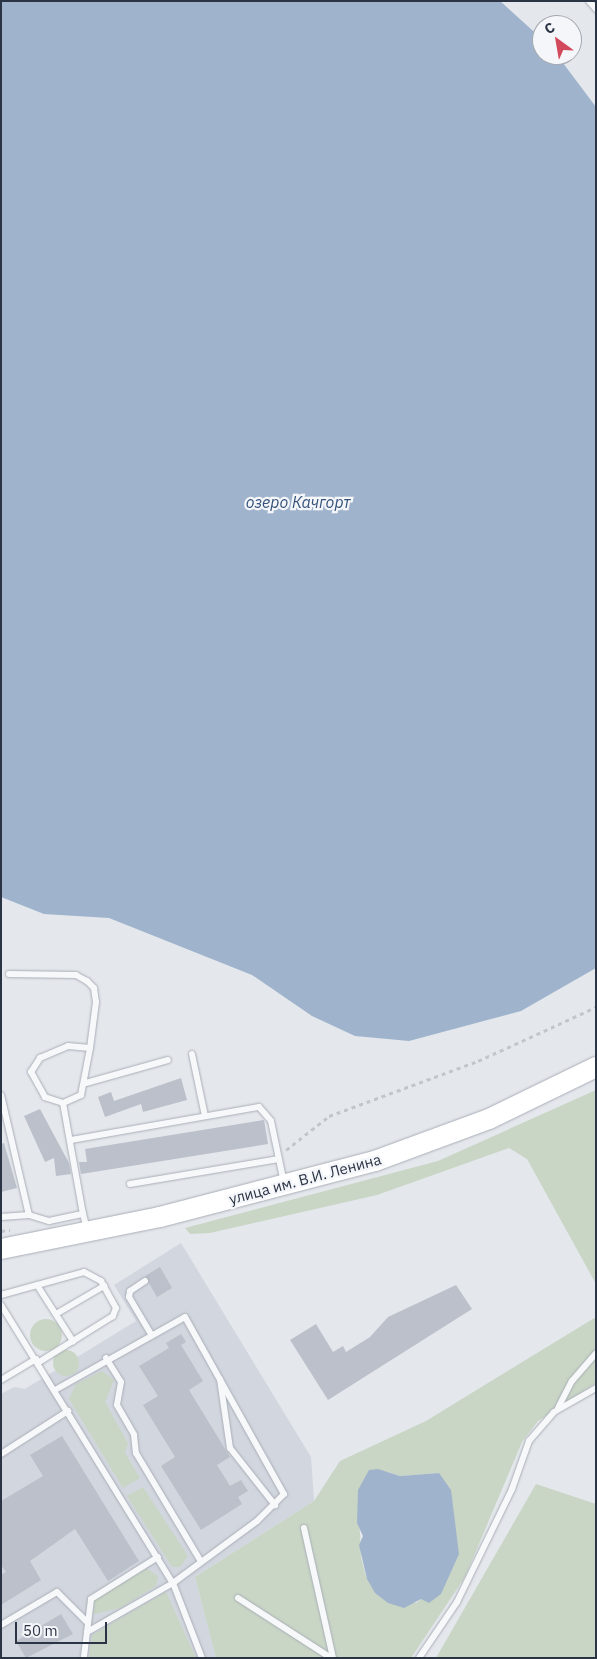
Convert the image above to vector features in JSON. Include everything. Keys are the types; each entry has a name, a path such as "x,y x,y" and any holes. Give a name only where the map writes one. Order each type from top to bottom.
{"main road":[{"name":"улица им. В.И. Ленина","path":"1,1249 86,1223 285,1186 432,1142 596,1067"}],"lane":[{"path":"589,1 596,9"},
{"path":"9,974 76,975 87,981 94,988 96,1002 86,1083 81,1095 63,1103"},
{"path":"63,1103 38,1090 32,1080 34,1065 54,1049 90,1048"},
{"path":"192,1054 205,1116"},
{"path":"86,1083 168,1060"},
{"path":"1,1095 29,1215"},
{"path":"1,1217 29,1215 49,1221 86,1223 63,1103"},
{"path":"71,1140 205,1116 265,1110 285,1186"},
{"path":"130,1184 279,1159"},
{"path":"1,1295 84,1272 93,1274 104,1286 116,1308 113,1316 73,1341 1,1380"},
{"path":"145,1281 130,1291 128,1297 151,1334"},
{"path":"37,1285 73,1341"},
{"path":"56,1314 104,1286"},
{"path":"1,1305 38,1361 158,1557 172,1583 202,1658"},
{"path":"55,1390 106,1358 185,1317 220,1375 284,1494 275,1505 172,1583 87,1632"},
{"path":"558,1410 572,1381 596,1353"},
{"path":"106,1358 121,1382 117,1404 134,1435 136,1453 200,1560"},
{"path":"220,1375 230,1448 275,1505"},
{"path":"419,1658 462,1593 512,1489 529,1441 558,1410 596,1388"},
{"path":"1,1454 68,1411"},
{"path":"304,1528 332,1658"},
{"path":"84,1658 91,1598 158,1557"},
{"path":"1,1625 57,1592 87,1622"},
{"path":"238,1598 332,1658"}],"path":[{"path":"279,1159 297,1138 329,1116 478,1061 596,1007"},
{"path":"1,1231 18,1228"}],"shaded area":[{"path":"181,1243 311,1457 314,1501 195,1577 216,1658 1,1658 1,1394 14,1387 25,1389 136,1321 114,1285"}],"green space":[{"path":"596,1090 596,1284 527,1159 509,1148 377,1195 210,1233 190,1234 185,1228 438,1161"},
{"path":"596,1317 596,1383 538,1421 522,1442 465,1577 411,1658 216,1658 195,1577 314,1501 340,1461 426,1421","holes":["388,1472 400,1476 439,1473 421,1599 416,1603 366,1577 361,1557 358,1490"]},
{"path":"46,1319 52,1320 57,1324 61,1329 61,1341 57,1346 52,1350 46,1351 40,1350 35,1346 31,1341 30,1335 31,1329 35,1324 40,1320"},
{"path":"66,1350 75,1354 79,1363 75,1372 66,1376 57,1372 53,1363 57,1354"},
{"path":"102,1371 114,1380 105,1402 128,1443 125,1453 140,1478 123,1488 69,1399 76,1384"},
{"path":"536,1484 596,1504 596,1658 436,1658"},
{"path":"143,1487 188,1556 180,1567 172,1567 127,1496"},
{"path":"146,1568 158,1576 156,1586 120,1608 94,1614 94,1599"},
{"path":"166,1592 196,1658 89,1658 92,1635"}],"water":[{"name":"озеро Качгорт","path":"1,1 500,1 532,30 532,65 564,65 596,107 596,968 521,1011 409,1041 355,1036 312,1016 252,975 109,918 44,914 1,897"},
{"path":"378,1469 400,1476 439,1473 451,1490 459,1554 441,1594 429,1603 421,1599 404,1608 388,1603 375,1593 367,1579 359,1545 363,1536 357,1523 358,1490 369,1470"}],"building":[{"path":"181,1078 187,1100 143,1112 141,1104 105,1117 98,1097 111,1092 114,1101"},
{"path":"40,1109 69,1163 71,1174 56,1176 54,1158 45,1162 24,1116"},
{"path":"264,1120 268,1144 81,1174 79,1162 87,1162 85,1149"},
{"path":"4,1143 17,1188 1,1192 1,1144"},
{"path":"160,1267 172,1288 157,1297 145,1276"},
{"path":"456,1285 472,1309 328,1400 290,1340 316,1324 333,1352 343,1346 346,1352 370,1337 388,1317"},
{"path":"181,1334 186,1342 181,1345 203,1381 189,1390 230,1457 217,1465 230,1486 241,1480 248,1491 238,1497 242,1504 201,1530 161,1466 175,1457 143,1405 158,1396 139,1366 169,1348 166,1343"},
{"path":"62,1436 139,1561 108,1581 75,1529 30,1561 41,1580 1,1605 1,1575 6,1572 1,1565 1,1501 43,1476 30,1455"},
{"path":"61,1614 73,1634 26,1658 16,1641"}]}
